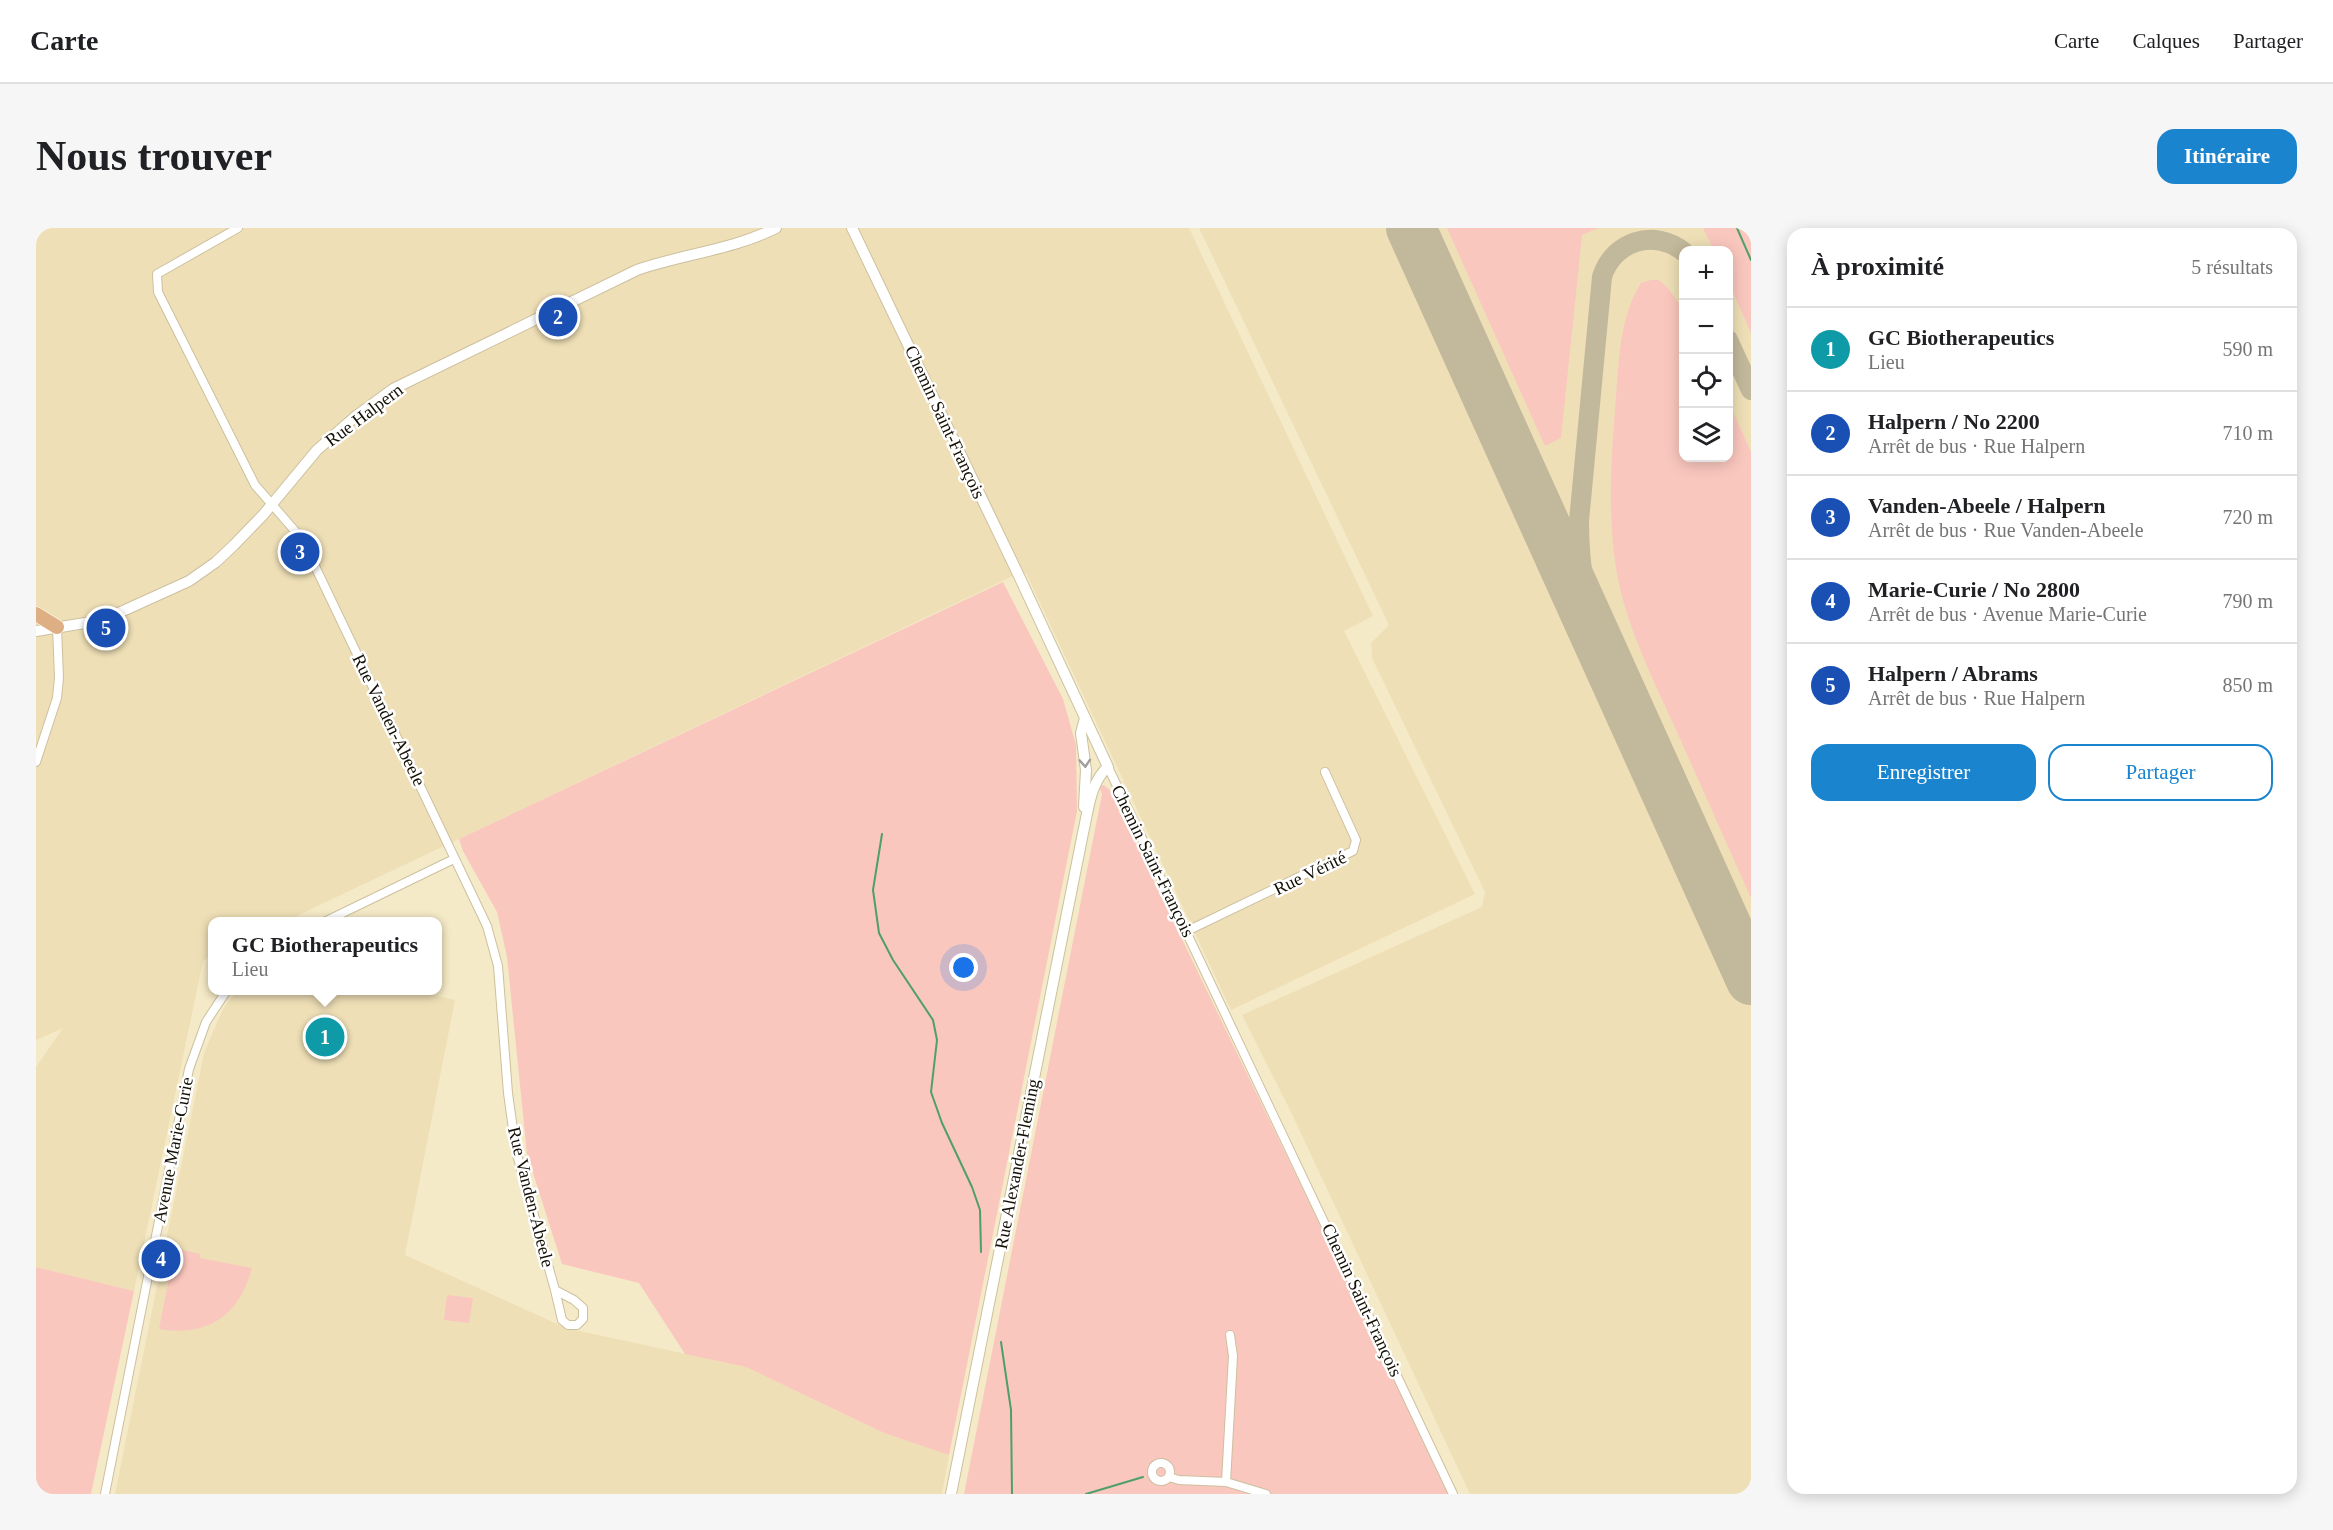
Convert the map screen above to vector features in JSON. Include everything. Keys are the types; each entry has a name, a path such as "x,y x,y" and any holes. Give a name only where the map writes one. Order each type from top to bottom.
{"main road":[{"path":"36,614 57,627"}],"street":[{"name":"Rue Vanden-Abeele","path":"238,228 157,274 158,292 255,485 270,505 290,522 302,539 487,926 495,954 508,1093 516,1151 562,1320 568,1325 577,1325 581,1322 583,1308 574,1300 555,1290"},
{"name":"Rue Halpern","path":"36,631 103,620 189,581 216,562 234,545 317,450 356,416 393,389 637,270 669,259 755,238 776,228"},
{"name":"Chemin Saint-François","path":"852,228 1453,1494"},
{"name":"Rue Halpern","path":"36,623 57,627"},
{"path":"36,762 57,698 59,680 57,627"},
{"name":"Rue Alexander-Fleming","path":"1083,833 1086,770 1081,733 1085,718"},
{"name":"Rue Alexander-Fleming","path":"951,1494 1083,833 1094,786 1102,772 1108,767"},
{"name":"Rue Vérité","path":"1187,931 1353,851 1356,840 1325,772"},
{"path":"332,917 454,859"},
{"name":"Avenue Marie-Curie","path":"105,1494 189,1069 206,1022 224,995"},
{"path":"1227,1482 1233,1356 1230,1335"},
{"path":"1169,1477 1179,1480 1227,1482 1266,1494"}],"shaded area":[{"path":"36,228 1189,228 1373,616 1344,631 1475,894 1231,1010 1026,573 1013,576 294,917 208,917 208,958 203,961 134,1291 36,1267 36,1067 63,1028 36,1040"},
{"path":"1199,228 1751,228 1751,1494 1470,1494 1290,1110 1242,1015 1482,907 1485,892 1372,658 1371,643 1389,625"},
{"path":"1447,228 1598,228 1582,235 1561,438 1545,446"},
{"path":"1703,228 1751,228 1751,333 1733,292 1733,246 1712,246"},
{"path":"1659,280 1679,304 1679,462 1733,462 1733,412 1751,452 1751,898 1640,650 1621,594 1617,574 1612,530 1611,486 1620,353 1629,309 1641,283"},
{"path":"1003,582 1063,699 1076,745 1077,811 949,1455 884,1433 746,1367 685,1354 639,1283 562,1264 527,1154 507,957 497,912 463,851 459,839"},
{"path":"1104,785 1110,790 1450,1494 964,1494 1102,794 1099,786"},
{"path":"234,995 434,995 455,1000 405,1255 566,1328 746,1367 884,1433 949,1455 942,1494 115,1494 204,1053 223,1009"},
{"path":"179,1249 200,1254 200,1258 252,1268 239,1299 219,1320 192,1330 159,1329 169,1278 165,1277 169,1257"},
{"path":"36,1267 134,1291 91,1494 36,1494"},
{"path":"447,1295 473,1298 469,1323 444,1320"}],"waterway":[{"path":"1737,228 1751,260"},
{"path":"882,834 873,890 879,933 893,960 933,1020 937,1040 931,1092 980,1210 981,1252"},
{"path":"1001,1342 1011,1410 1012,1494"},
{"path":"1086,1494 1143,1477"}],"taxiway":[{"path":"1602,650 1584,587 1579,521 1602,277 1607,265 1615,255 1636,242 1660,241 1679,249"},
{"path":"1733,351 1751,390"}],"runway":[{"path":"1411,228 1751,980"}],"place":[{"name":"Halpern / No 2200","path":"558,317"},
{"name":"Vanden-Abeele / Halpern","path":"300,552"},
{"name":"Halpern / Abrams","path":"106,628"},
{"name":"GC Biotherapeutics","path":"325,1037"},
{"name":"Marie-Curie / No 2800","path":"161,1259"}]}
